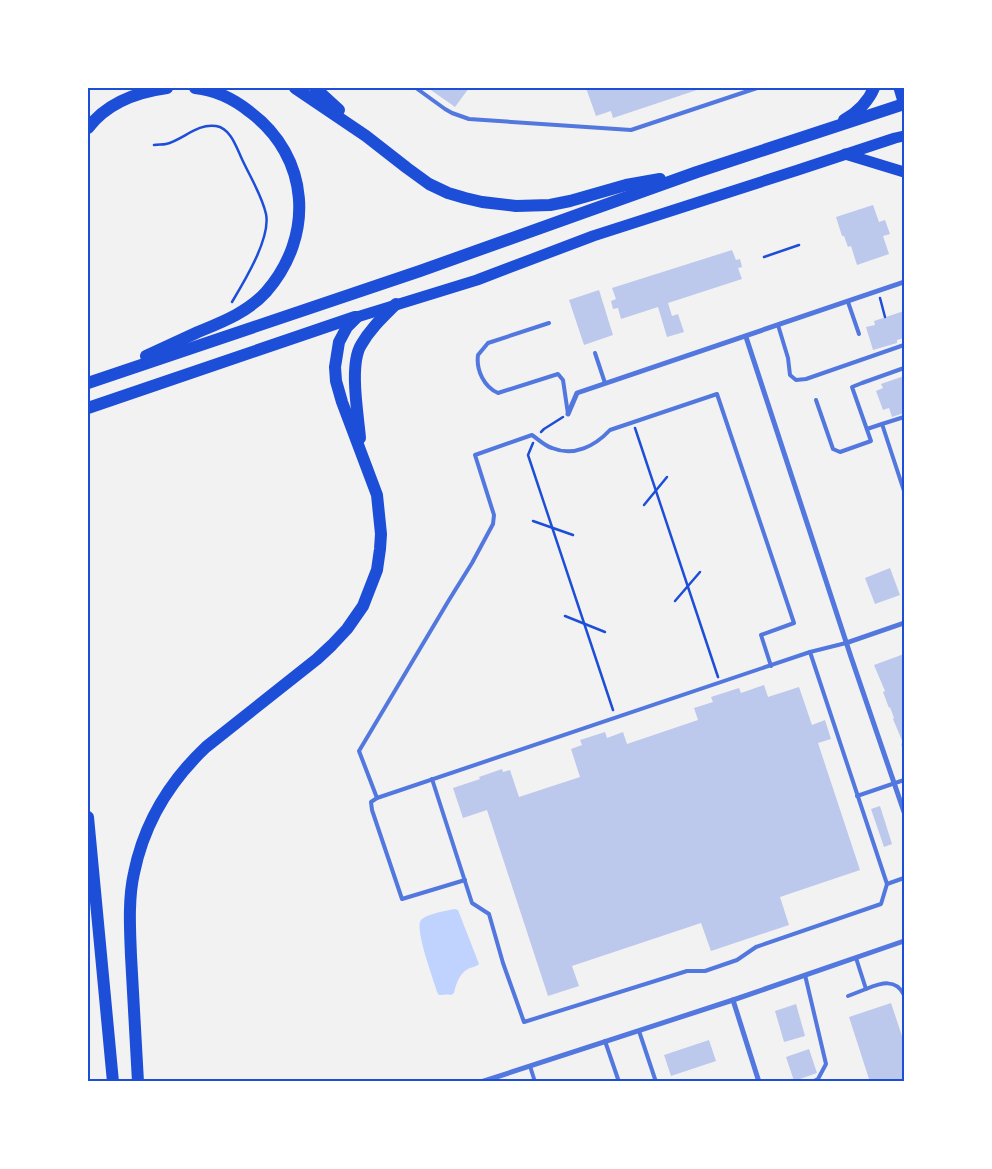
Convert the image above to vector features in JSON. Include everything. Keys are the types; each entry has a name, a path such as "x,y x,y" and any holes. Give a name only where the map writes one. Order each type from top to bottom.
{"highway":[{"path":"88,128 117,102 151,90 167,88"},
{"path":"88,382 237,314 265,293 290,256 296,237 300,212 298,190 291,164 283,148 259,118 240,104 220,94 195,88"},
{"path":"295,88 366,136 429,184 448,193 465,198 499,205 550,205 626,185 697,172"},
{"path":"316,88 366,136"},
{"path":"827,130 853,115 863,106 874,88"},
{"path":"88,382 420,271 697,172 904,104"},
{"path":"362,455 355,386 356,364 360,347 377,323 396,304"},
{"path":"88,408 357,316"},
{"path":"138,1082 130,934 131,898 133,875 141,846 153,816 191,761 317,659 347,629 363,606 377,570 381,534 377,495 336,381 335,367 339,342 347,327 357,316"},
{"path":"88,817 113,1082"}],"main road":[{"path":"899,88 904,104"},
{"path":"357,316 477,280 593,236 904,136"},
{"path":"845,154 904,172"}],"street":[{"path":"568,414 577,393 904,282"},
{"path":"746,337 846,643 904,812"},
{"path":"846,643 904,623"},
{"path":"483,1081 904,942"},
{"path":"733,1000 759,1082"}],"lane":[{"path":"416,88 452,113 469,119 631,130 757,88"},
{"path":"848,302 859,334"},
{"path":"549,323 488,344 478,355 478,366 484,382 498,393 558,374 563,380 568,414"},
{"path":"778,326 788,358 790,375 794,380 800,380 904,346"},
{"path":"595,353 605,384"},
{"path":"816,400 834,450 840,452 871,441 852,387 904,368"},
{"path":"376,798 359,751 472,563 493,524 494,515 475,455 532,435 550,448 570,452 584,449 601,439 610,430 718,394 794,624 761,635 771,666"},
{"path":"867,430 904,417"},
{"path":"882,424 904,491"},
{"path":"465,880 402,899 371,802 376,798 720,682 810,652 846,643"},
{"path":"432,779 472,902 489,914 503,963 524,1022 686,971 705,971 737,960 756,947 881,904 887,884 810,652"},
{"path":"857,796 904,780"},
{"path":"887,884 904,878"},
{"path":"856,958 866,989"},
{"path":"805,975 826,1064 818,1079 812,1082"},
{"path":"848,996 888,983 896,985 902,990 904,995"},
{"path":"639,1031 656,1082"},
{"path":"605,1042 619,1082"},
{"path":"530,1066 535,1082"}],"path":[{"path":"154,145 166,144 203,127 216,126 227,132 234,141 262,203 266,216 266,227 259,250 249,273 220,323"},
{"path":"764,257 799,245"},
{"path":"878,292 885,317"},
{"path":"568,414 544,429 536,438 528,455 616,717"},
{"path":"633,422 720,682"},
{"path":"644,505 667,477"},
{"path":"534,521 572,535"},
{"path":"675,601 700,572"},
{"path":"565,616 605,632"}],"water":[{"path":"454,909 458,910 479,964 468,969 460,976 454,993 451,995 439,995 425,955 420,925 421,920 427,916"}],"building":[{"path":"428,88 469,88 455,107"},
{"path":"586,88 703,88 613,118 611,111 596,116"},
{"path":"873,205 879,222 885,220 890,234 883,236 889,254 857,265 851,246 848,247 844,236 842,236 836,217"},
{"path":"732,250 736,260 740,259 742,267 738,268 742,279 668,303 672,316 678,314 684,332 667,337 658,307 621,319 618,308 613,309 611,301 616,299 612,288"},
{"path":"599,290 613,335 584,345 569,300"},
{"path":"904,311 904,338 897,340 897,343 873,350 866,327 875,325 874,321"},
{"path":"904,376 904,413 892,417 889,408 883,410 876,391 883,388 881,384"},
{"path":"890,568 900,595 875,604 865,578"},
{"path":"904,654 904,753 901,744 903,743 874,665"},
{"path":"764,685 768,697 799,687 812,725 825,720 831,739 818,743 860,870 780,897 789,925 711,951 701,923 572,966 579,986 548,996 487,810 463,818 453,788 502,769 503,772 510,770 519,797 580,777 571,749 582,745 580,740 605,732 607,738 623,732 627,744 698,720 694,708 713,702 711,697 739,688 741,693"},
{"path":"880,806 892,844 884,847 871,809"},
{"path":"891,1003 904,1042 904,1082 870,1082 849,1017"},
{"path":"796,1004 805,1036 784,1042 775,1011"},
{"path":"709,1040 716,1061 671,1076 664,1055"},
{"path":"809,1049 817,1073 794,1081 786,1057"}]}
